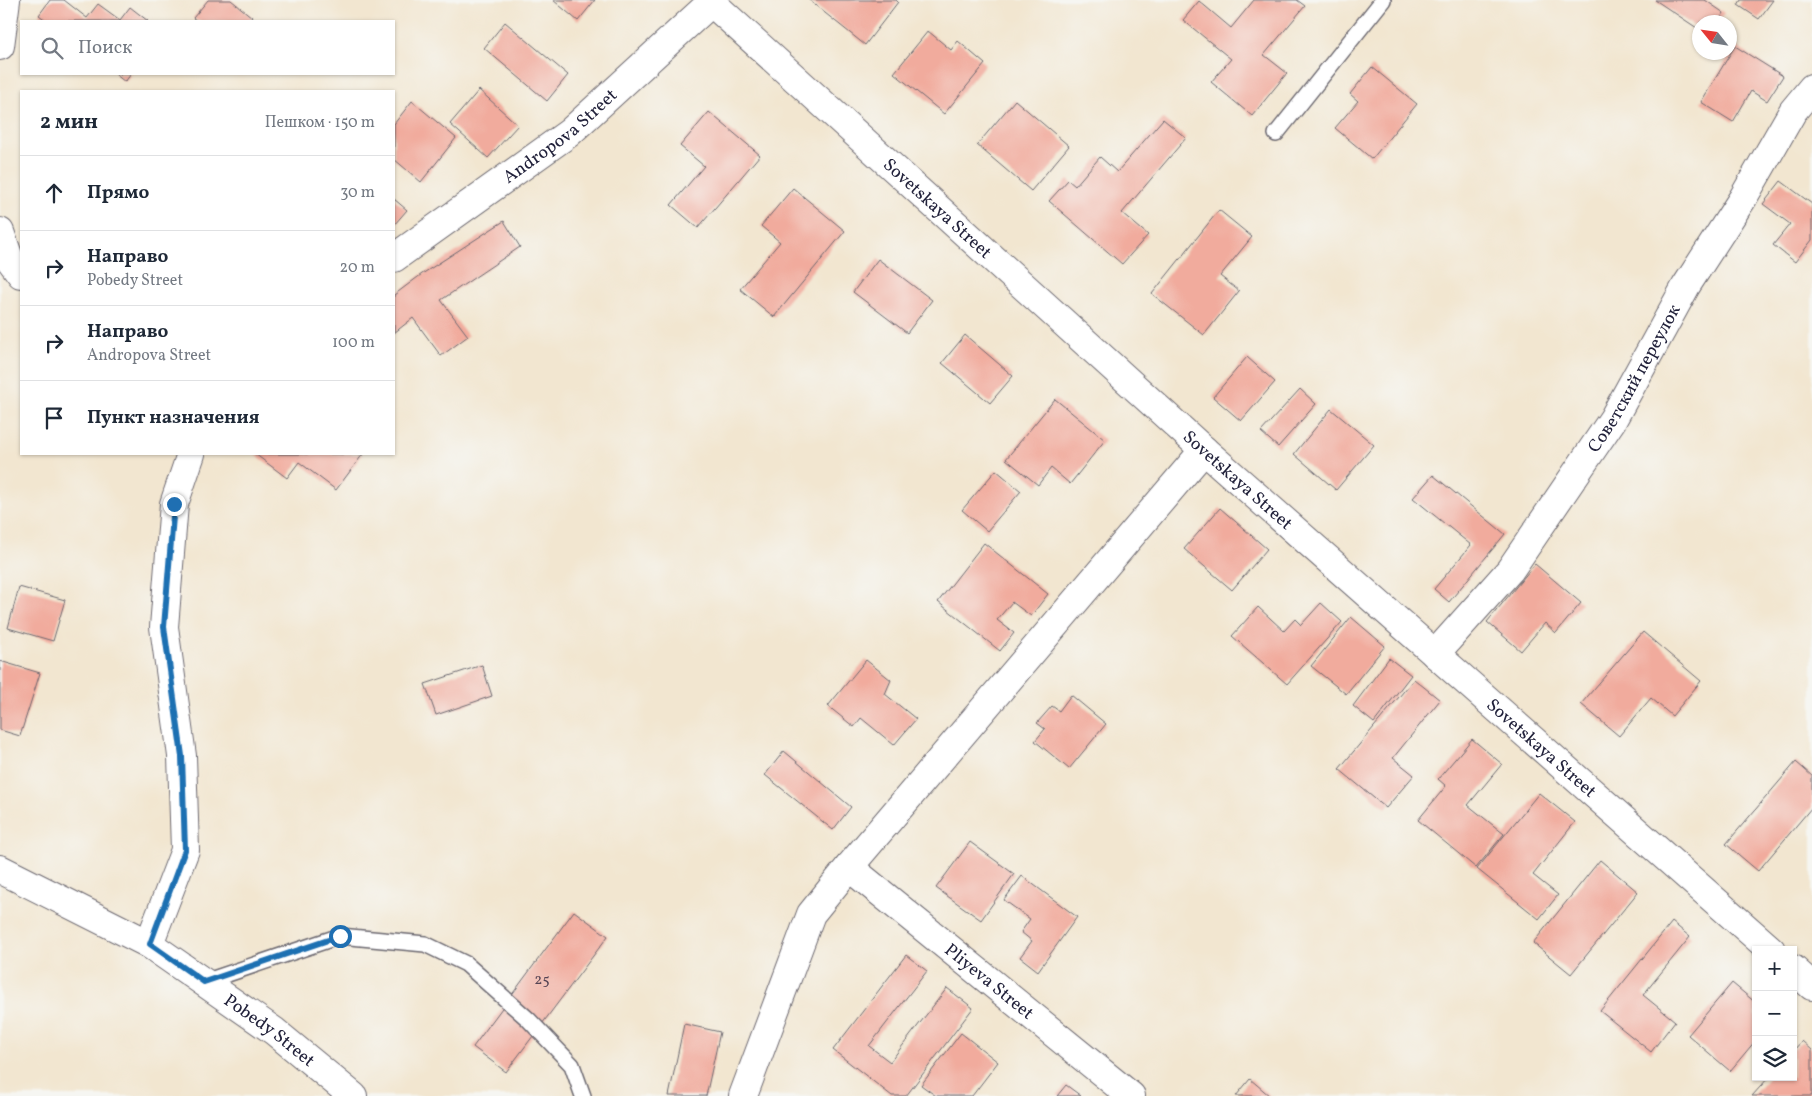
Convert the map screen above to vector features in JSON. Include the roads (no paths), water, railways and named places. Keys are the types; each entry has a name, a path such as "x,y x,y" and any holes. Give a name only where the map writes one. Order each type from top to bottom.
{"street":[{"path":"0,46 6,0"},
{"name":"Andropova Street","path":"395,257 569,132 713,1"},
{"name":"Sovetskaya Street","path":"713,1 1204,450 1766,946"},
{"name":"Советский переулок","path":"1435,654 1510,570 1613,419 1686,286 1742,198 1793,111 1812,88"},
{"path":"0,232 10,263"},
{"path":"743,1096 811,914 1204,450"},
{"path":"150,944 185,850 182,756 164,627 174,504 191,455"},
{"name":"Pliyeva Street","path":"849,867 1131,1096"},
{"name":"Pobedy Street","path":"0,869 150,944 274,1031 352,1096"},
{"path":"1797,973 1812,986"}],"lane":[{"path":"1276,134 1382,0"},
{"path":"204,982 340,936 425,944 466,964 528,1018 572,1065 583,1096"}]}
